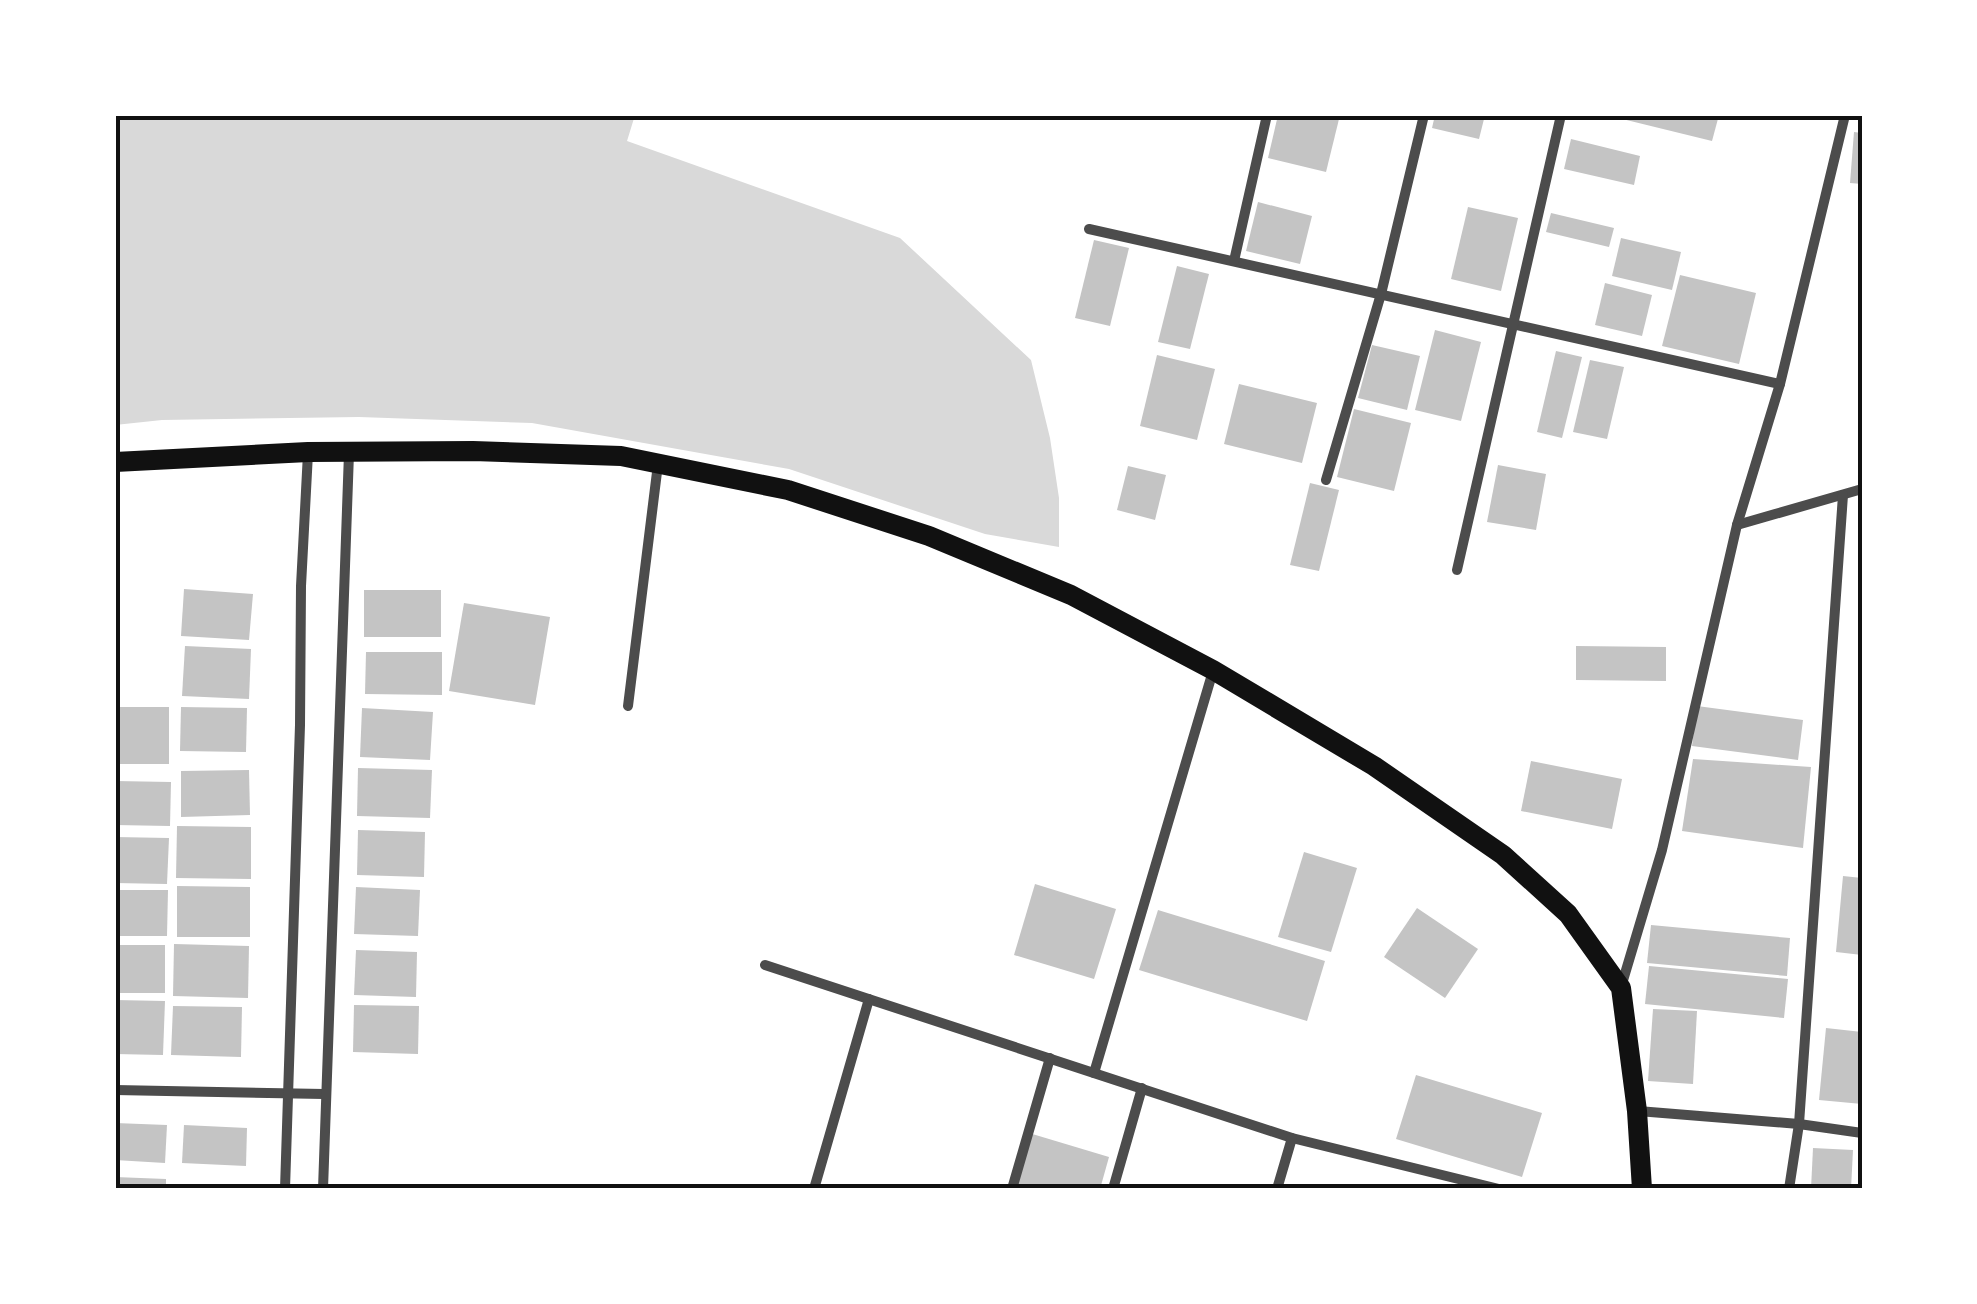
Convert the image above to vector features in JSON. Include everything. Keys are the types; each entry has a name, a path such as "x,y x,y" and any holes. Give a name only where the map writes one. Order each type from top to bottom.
{"main road":[{"path":"115,462 308,452 621,456 788,490 929,536 1071,595 1213,670 1374,766 1503,855 1568,914 1621,988 1637,1111 1642,1189"}],"street":[{"path":"1234,261 1267,115"},
{"path":"1326,480 1381,294 1424,115"},
{"path":"1458,570 1561,115"},
{"path":"1621,988 1662,850 1737,524 1780,384 1845,115"},
{"path":"1088,229 1780,384"},
{"path":"285,1189 308,452"},
{"path":"323,1189 349,452"},
{"path":"628,706 658,463"},
{"path":"1737,524 1862,490"},
{"path":"1789,1189 1799,1124 1843,494"},
{"path":"1094,1073 1213,670"},
{"path":"765,965 1292,1138 1446,1183 1499,1189"},
{"path":"814,1189 869,999"},
{"path":"1012,1189 1050,1058"},
{"path":"1112,1189 1142,1088"},
{"path":"115,1090 324,1094"},
{"path":"1637,1111 1862,1132"},
{"path":"1277,1189 1292,1138"}],"shaded area":[{"path":"115,115 635,115 627,141 900,238 1031,360 1050,438 1059,498 1059,547 985,534 789,469 532,423 359,417 162,420 115,425"}],"building":[{"path":"1278,115 1340,115 1326,172 1268,158"},
{"path":"1435,115 1485,115 1479,139 1432,128"},
{"path":"1606,115 1719,115 1712,141"},
{"path":"1854,132 1862,133 1862,184 1850,183"},
{"path":"1571,139 1640,156 1634,185 1564,169"},
{"path":"1258,202 1312,216 1300,264 1246,251"},
{"path":"1468,207 1518,218 1501,291 1451,279"},
{"path":"1551,213 1614,228 1609,247 1546,232"},
{"path":"1621,238 1681,252 1672,290 1612,276"},
{"path":"1094,240 1129,248 1110,326 1075,318"},
{"path":"1177,266 1209,274 1190,349 1158,342"},
{"path":"1680,275 1756,293 1739,364 1662,346"},
{"path":"1605,283 1652,295 1642,336 1595,325"},
{"path":"1435,330 1481,342 1461,421 1415,410"},
{"path":"1372,345 1420,356 1407,410 1358,398"},
{"path":"1556,351 1582,357 1562,438 1537,432"},
{"path":"1157,355 1215,369 1197,440 1140,426"},
{"path":"1590,360 1624,367 1607,439 1573,432"},
{"path":"1239,384 1317,403 1302,463 1224,444"},
{"path":"1354,409 1411,423 1394,491 1337,477"},
{"path":"1498,465 1546,474 1536,530 1487,522"},
{"path":"1128,466 1166,475 1155,520 1117,510"},
{"path":"1310,483 1339,490 1319,571 1290,565"},
{"path":"184,589 253,594 249,640 181,636"},
{"path":"364,590 441,590 441,637 364,637"},
{"path":"464,603 550,617 535,705 449,691"},
{"path":"185,646 251,649 249,699 182,696"},
{"path":"1576,646 1666,647 1666,681 1576,680"},
{"path":"366,652 442,652 442,695 365,694"},
{"path":"1697,706 1803,720 1798,760 1692,746"},
{"path":"115,707 169,707 169,764 115,764"},
{"path":"181,707 247,708 246,752 180,751"},
{"path":"362,708 433,712 430,760 360,757"},
{"path":"1693,759 1811,767 1803,848 1682,831"},
{"path":"1531,761 1622,779 1612,829 1521,811"},
{"path":"358,768 432,770 430,818 357,816"},
{"path":"249,770 250,815 181,817 181,771"},
{"path":"115,781 171,782 170,826 115,825"},
{"path":"177,826 251,827 251,879 176,878"},
{"path":"358,830 425,832 424,877 357,875"},
{"path":"115,837 169,838 167,884 115,883"},
{"path":"1304,852 1357,868 1331,952 1278,937"},
{"path":"1843,876 1862,878 1862,955 1836,952"},
{"path":"1035,884 1116,909 1094,979 1014,955"},
{"path":"177,886 250,887 250,937 177,937"},
{"path":"356,887 420,890 418,936 354,934"},
{"path":"115,890 168,890 167,936 115,936"},
{"path":"1417,908 1478,949 1445,998 1384,957"},
{"path":"1158,910 1325,961 1307,1021 1139,970"},
{"path":"1651,925 1790,938 1787,976 1647,963"},
{"path":"174,944 249,946 248,998 173,996"},
{"path":"115,945 165,945 165,993 115,993"},
{"path":"356,950 417,952 416,997 354,995"},
{"path":"1649,966 1788,979 1784,1018 1645,1004"},
{"path":"115,1000 165,1001 163,1055 115,1054"},
{"path":"354,1005 419,1006 418,1054 353,1052"},
{"path":"173,1006 242,1007 241,1057 171,1055"},
{"path":"1653,1009 1697,1011 1693,1084 1648,1081"},
{"path":"1826,1028 1862,1032 1862,1104 1819,1100"},
{"path":"1416,1075 1542,1113 1522,1177 1396,1139"},
{"path":"115,1123 167,1125 165,1163 115,1160"},
{"path":"184,1125 247,1128 246,1166 182,1163"},
{"path":"1029,1133 1109,1157 1100,1189 1012,1189"},
{"path":"1813,1148 1853,1150 1851,1189 1811,1189"},
{"path":"115,1177 166,1179 166,1189 115,1189"}]}
